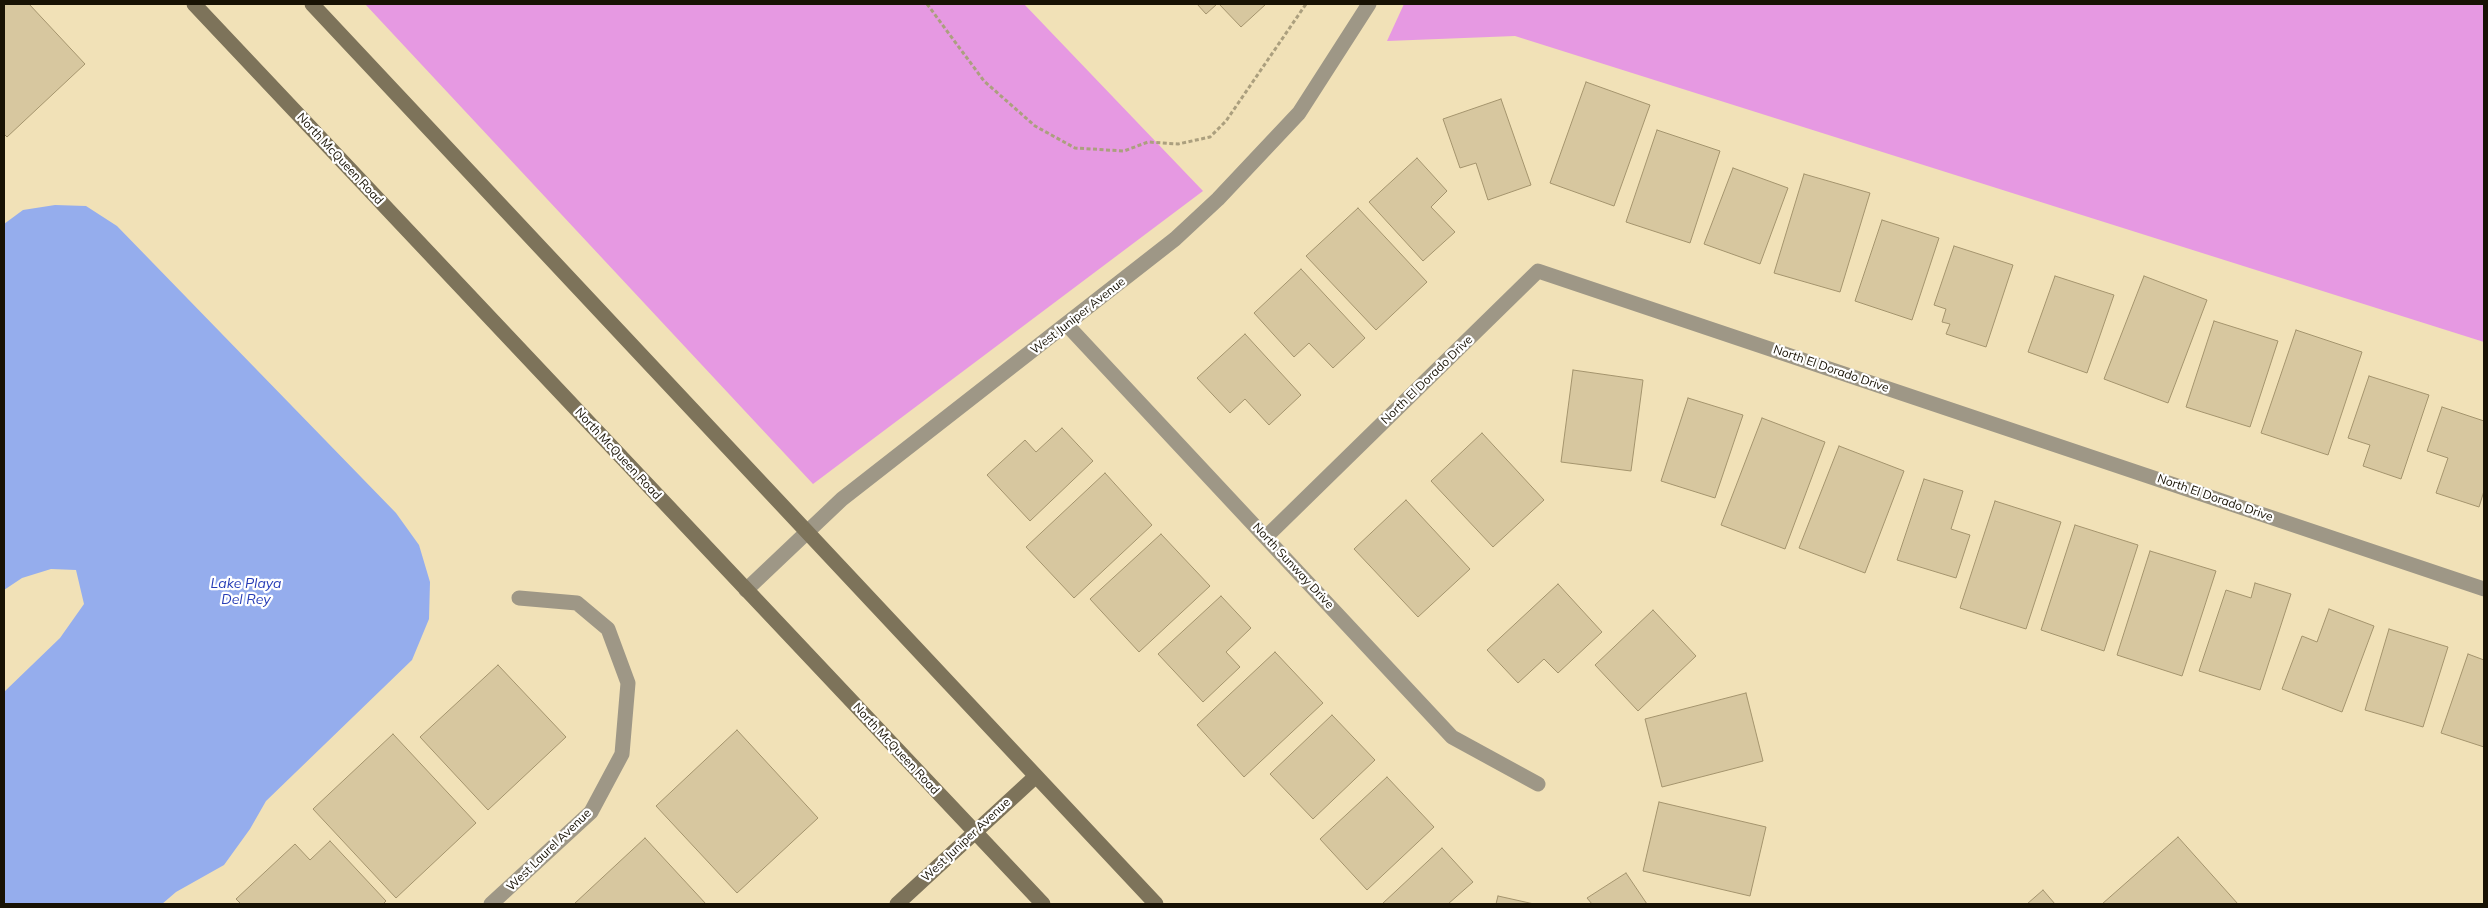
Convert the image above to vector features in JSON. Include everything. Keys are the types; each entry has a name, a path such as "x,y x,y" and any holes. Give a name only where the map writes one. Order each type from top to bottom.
{"main road":[{"name":"North McQueen Road","path":"194,4 1043,904"},
{"path":"312,4 1156,904"},
{"name":"West Juniper Avenue","path":"897,904 1035,777"}],"street":[{"name":"West Juniper Avenue","path":"746,590 842,499 1175,239 1234,184 1299,113 1369,4"},
{"name":"North El Dorado Drive","path":"1266,537 1538,271 2484,589"},
{"name":"North Sunway Drive","path":"1067,325 1452,737 1538,784"},
{"name":"West Laurel Avenue","path":"491,904 591,812 622,754 628,683 608,629 577,603 519,598"}],"path":[{"path":"928,4 984,81 1035,126 1074,148 1124,151 1148,142 1178,144 1210,137 1226,121 1306,4"}],"shaded area":[{"path":"365,4 1024,4 1203,191 813,484"},
{"path":"1404,4 2484,4 2484,342 1515,36 1387,41"}],"water":[{"name":"Lake Playa Del Rey","path":"55,205 86,206 117,226 396,513 419,545 430,582 429,619 412,660 266,801 250,829 224,865 176,892 162,904 4,904 4,692 60,638 84,604 76,570 51,569 22,578 4,590 4,224 23,210"}],"building":[{"path":"4,4 29,4 85,64 7,137 4,134"},
{"path":"1197,4 1217,4 1206,14"},
{"path":"1219,4 1266,4 1241,27"},
{"path":"1586,82 1650,105 1614,206 1550,183"},
{"path":"1501,99 1531,185 1488,200 1476,163 1460,168 1443,119"},
{"path":"1657,130 1720,151 1690,243 1626,222"},
{"path":"1417,158 1447,191 1431,207 1455,232 1423,261 1369,202"},
{"path":"1733,168 1788,188 1760,264 1704,244"},
{"path":"1804,174 1870,193 1840,292 1774,273"},
{"path":"1358,208 1427,282 1376,330 1306,256"},
{"path":"1882,220 1939,238 1912,320 1855,301"},
{"path":"1954,246 2013,265 1986,347 1946,334 1950,324 1942,322 1946,309 1934,305"},
{"path":"1301,269 1365,338 1333,368 1309,343 1294,357 1254,313"},
{"path":"2055,276 2114,295 2087,373 2028,352"},
{"path":"2144,276 2207,300 2168,403 2104,379"},
{"path":"2214,321 2278,341 2250,427 2186,407"},
{"path":"2296,330 2362,352 2328,455 2261,433"},
{"path":"1245,334 1301,395 1269,425 1245,399 1230,413 1197,378"},
{"path":"1573,370 1643,380 1631,471 1561,462"},
{"path":"2369,376 2429,395 2401,479 2363,466 2370,445 2348,438"},
{"path":"1688,398 1743,415 1715,498 1661,481"},
{"path":"2442,407 2484,421 2484,491 2479,507 2436,493 2448,458 2427,451"},
{"path":"1762,418 1825,442 1785,549 1721,525"},
{"path":"1062,428 1093,461 1030,521 987,475 1025,440 1036,452"},
{"path":"1482,433 1544,500 1493,547 1431,481"},
{"path":"1839,446 1904,471 1865,573 1799,548"},
{"path":"1105,473 1152,525 1074,598 1026,547"},
{"path":"1924,479 1963,491 1951,529 1970,535 1956,578 1897,560"},
{"path":"1406,500 1470,569 1418,617 1354,549"},
{"path":"1995,501 2061,522 2026,629 1960,608"},
{"path":"2075,525 2138,545 2104,651 2041,630"},
{"path":"1161,534 1210,586 1139,652 1090,599"},
{"path":"2150,551 2216,571 2182,676 2117,655"},
{"path":"2255,583 2291,594 2260,690 2199,671 2226,590 2251,598"},
{"path":"1558,584 1602,632 1558,673 1544,659 1518,683 1487,650"},
{"path":"1221,596 1251,628 1226,652 1240,667 1203,702 1158,654"},
{"path":"2329,609 2374,626 2342,712 2282,689 2302,636 2317,642"},
{"path":"1653,610 1696,656 1638,711 1595,665"},
{"path":"2389,629 2448,647 2423,727 2365,710"},
{"path":"1275,652 1323,703 1244,777 1197,725"},
{"path":"2468,654 2484,660 2484,747 2441,733"},
{"path":"498,665 566,737 488,810 420,737"},
{"path":"1746,693 1763,761 1662,787 1645,719"},
{"path":"1332,715 1375,760 1313,819 1270,774"},
{"path":"737,730 818,818 737,893 656,806"},
{"path":"393,734 476,823 396,898 313,809"},
{"path":"1387,777 1434,827 1367,890 1320,839"},
{"path":"1659,802 1766,827 1750,896 1643,871"},
{"path":"2178,837 2238,904 2102,904"},
{"path":"645,838 706,904 574,904"},
{"path":"330,841 386,901 383,904 241,904 236,899 295,844 310,860"},
{"path":"1442,848 1473,882 1448,904 1382,904"},
{"path":"1626,873 1647,904 1592,904 1587,898"},
{"path":"2043,890 2055,904 2027,904"},
{"path":"1498,896 1534,904 1496,904"}]}
